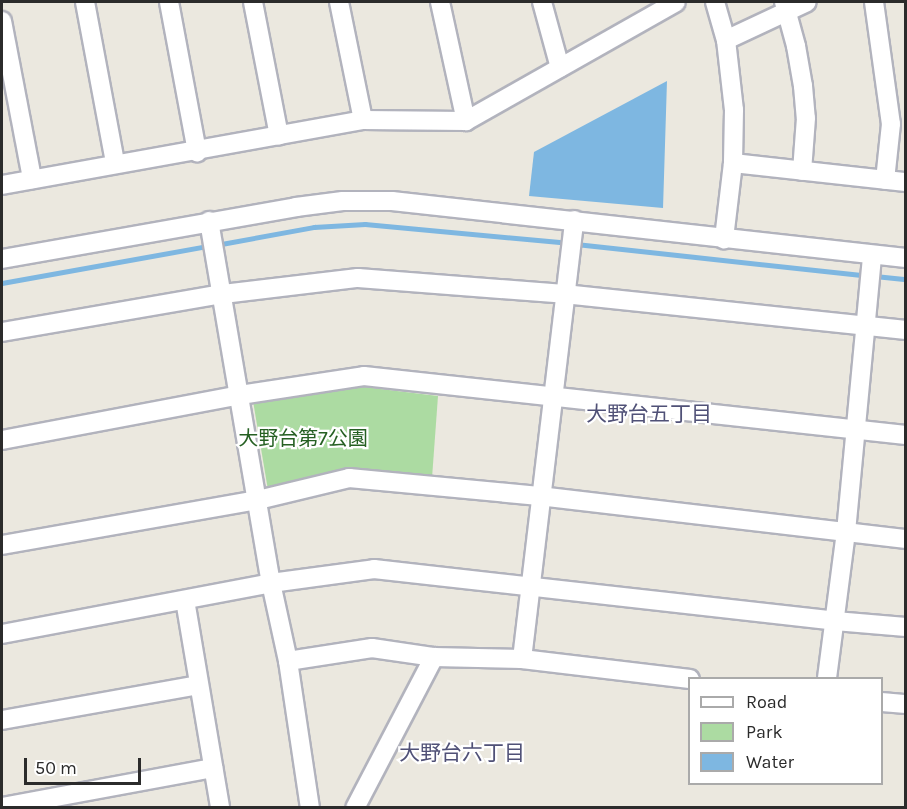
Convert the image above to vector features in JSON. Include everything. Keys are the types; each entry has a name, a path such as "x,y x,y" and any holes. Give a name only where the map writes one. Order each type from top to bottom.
{"street":[{"path":"85,2 115,163"},
{"path":"169,2 196,152"},
{"path":"253,2 279,136"},
{"path":"339,2 363,120"},
{"path":"440,2 466,121"},
{"path":"542,2 560,68"},
{"path":"2,185 115,163 196,152 363,120 466,121 560,68 647,9 676,2"},
{"path":"715,2 726,40 734,110 733,163 724,239"},
{"path":"726,40 785,7 807,2"},
{"path":"874,2 891,124 885,180"},
{"path":"785,7 796,45 804,86 806,118 802,171"},
{"path":"2,21 32,178"},
{"path":"733,163 906,182"},
{"path":"2,259 212,236 343,201 392,201 906,258"},
{"path":"522,659 574,220"},
{"path":"212,236 271,583 288,661 310,807"},
{"path":"827,677 846,532 872,255"},
{"path":"2,332 223,294 358,278 564,294 906,330"},
{"path":"2,440 240,395 364,376 906,435"},
{"path":"2,545 258,500 349,478 540,496 906,539"},
{"path":"2,634 271,583 374,569 906,627"},
{"path":"185,600 220,807"},
{"path":"288,661 372,648 434,657 522,659 688,679"},
{"path":"355,807 434,657"},
{"path":"2,720 198,685"},
{"path":"883,702 906,704"},
{"path":"2,807 213,768"}],"green space":[{"name":"大野台第7公園","path":"364,387 438,396 432,478 268,490 253,401"}],"water":[{"path":"667,81 663,208 529,196 534,152"}],"waterway":[{"path":"216,245 314,227 365,224 559,242"},
{"path":"576,244 863,275"},
{"path":"2,283 208,246"},
{"path":"875,276 906,279"}],"district":[{"name":"大野台五丁目","path":"649,414"},
{"name":"大野台六丁目","path":"462,753"}]}
